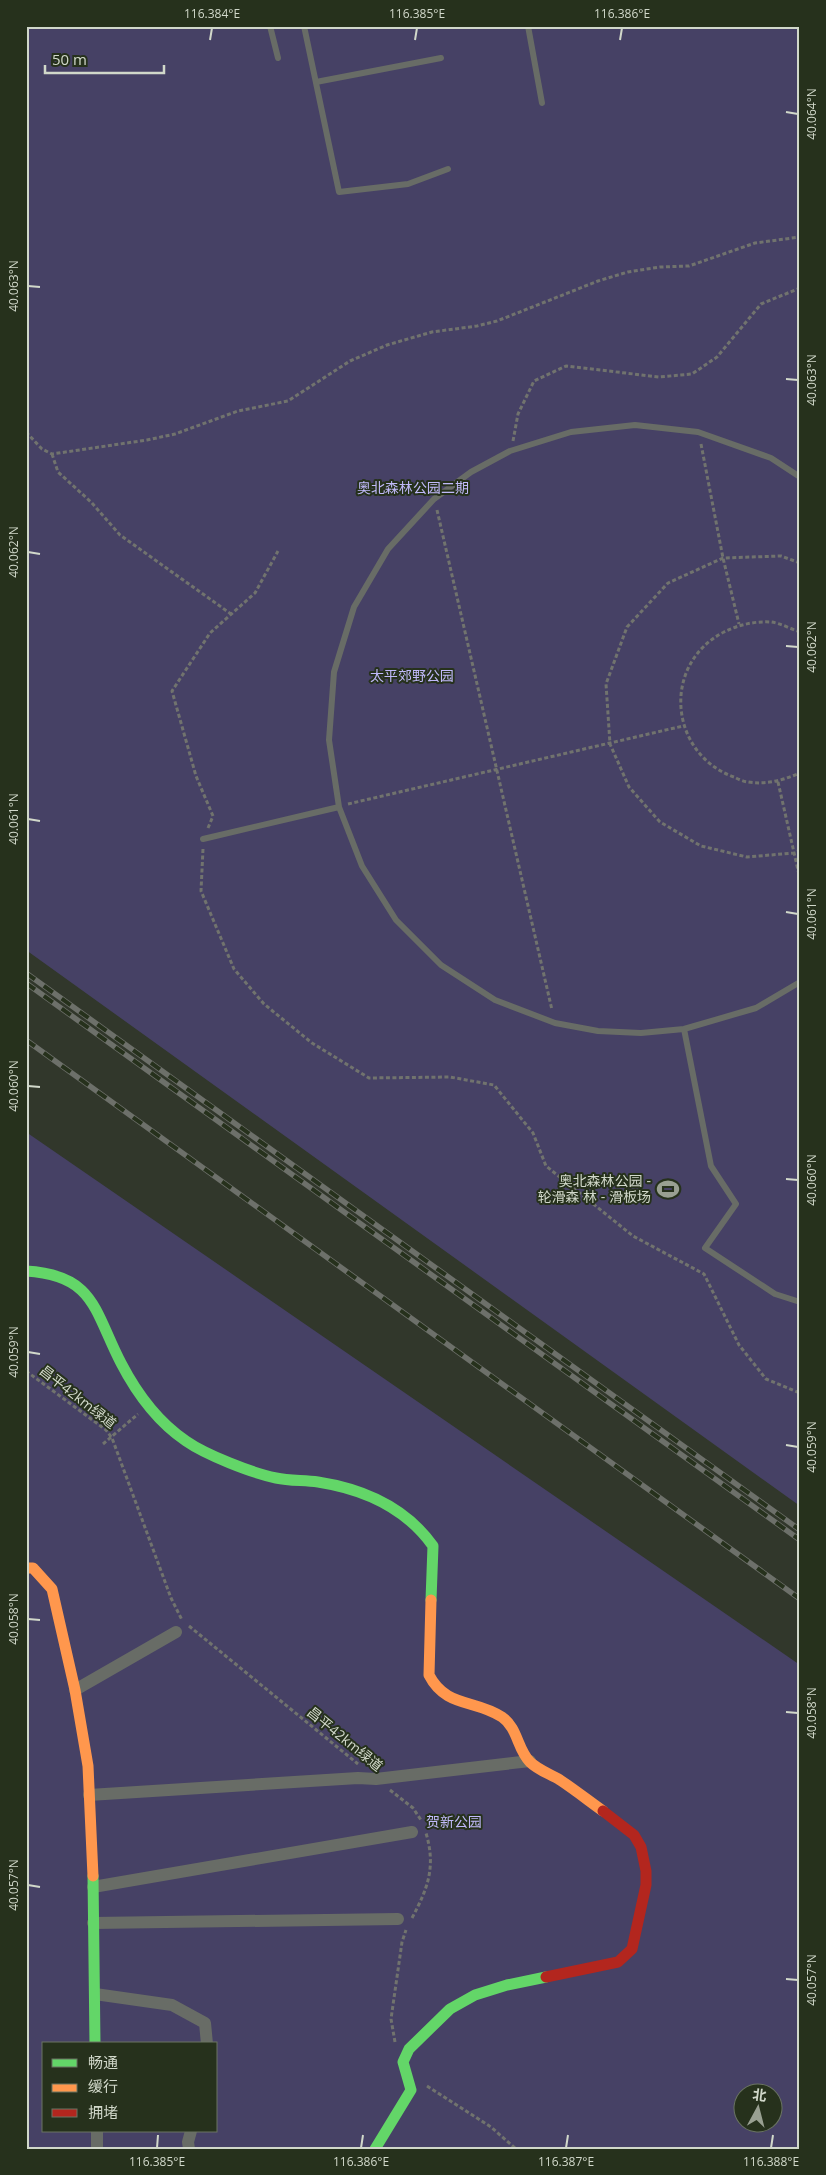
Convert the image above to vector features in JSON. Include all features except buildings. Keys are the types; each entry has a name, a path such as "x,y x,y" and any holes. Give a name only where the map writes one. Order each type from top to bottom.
{"street":[{"path":"26,1270 49,1272 76,1285 83,1292 95,1306 133,1384 169,1428 185,1440 210,1455 279,1479 316,1481 348,1488 402,1513 424,1530 433,1546 429,1675 433,1686 446,1697 490,1711 505,1719 516,1733 530,1761 558,1779 634,1835 641,1847 646,1871 637,1934 632,1949 618,1962 507,1985 475,1995 450,2009 409,2049 403,2062 411,2090 375,2149"},
{"path":"26,1568 33,1568 52,1589 75,1690 88,1766 93,1887 95,2042"},
{"path":"75,1690 176,1632"},
{"path":"89,1795 358,1778 376,1779 530,1761"},
{"path":"93,1887 418,1831"},
{"path":"93,1923 406,1921"},
{"path":"95,1994 172,2005 205,2024 207,2042"},
{"path":"96,2132 97,2149"},
{"path":"190,2149 188,2142 191,2132"}],"lane":[{"path":"270,26 278,58"},
{"path":"304,26 339,192 408,184 448,169"},
{"path":"528,26 542,103"},
{"path":"316,82 441,58"},
{"path":"800,478 771,458 698,432 635,425 571,432 510,451 471,472 434,499 388,549 354,608 334,672 329,740 339,807 362,866 396,920 441,965 495,1000 555,1023 598,1031 641,1033 684,1029 756,1008 800,982"},
{"path":"203,840 339,807"},
{"path":"684,1029 711,1166 736,1204 705,1248 775,1294 800,1302"}],"path":[{"path":"26,432 42,449 52,454 175,434 238,411 288,402 350,361 388,345 432,332 477,326 497,320 598,281 628,272 660,267 688,266 755,243 800,237"},
{"path":"510,451 518,414 534,381 566,366 659,377 692,374 717,357 762,304 800,288"},
{"path":"698,432 723,558 739,624"},
{"path":"52,454 58,472 91,502 120,535 231,614"},
{"path":"434,499 555,1023"},
{"path":"278,551 255,593 210,633 172,691 196,776 213,816 203,840 201,891 234,969 264,1004 312,1043 368,1078 450,1077 494,1085 533,1133 546,1166 633,1236 704,1274 739,1345 766,1379 800,1393"},
{"path":"800,563 781,556 723,558 668,582 627,627 606,684 610,744 629,787 660,822 701,846 747,857 800,850"},
{"path":"800,632 772,622 739,624 711,639 690,663 680,694 683,726 697,752 719,772 748,782 778,782 800,773"},
{"path":"339,807 683,726"},
{"path":"778,782 800,879"},
{"name":"昌平42km绿道","path":"26,1371 106,1430 112,1438 171,1598 183,1621 413,1808 422,1822"},
{"path":"103,1444 150,1404"},
{"path":"403,2062 392,2032 391,2018 406,1921 425,1892 430,1874 431,1860 418,1831"},
{"path":"427,2086 491,2127 516,2149"}],"green space":[{"name":"奥北森林公园二期","path":"26,26 800,26 800,1506 26,950"},
{"name":"贺新公园","path":"26,1132 800,1665 800,2149 26,2149"}],"railway":[{"path":"26,973 800,1530"},
{"path":"26,983 800,1540"},
{"path":"26,1040 800,1599"}],"traffic: fast":[{"path":"26,1271 49,1274 66,1280 79,1288 97,1312 121,1363 134,1385 157,1416 186,1441 217,1458 266,1476 335,1485 367,1495 397,1511 410,1521 433,1546 431,1600"},
{"path":"93,1876 95,2042"},
{"path":"375,2149 411,2090 403,2062 409,2049 450,2009 475,1995 507,1985 546,1977"}],"traffic: slow":[{"path":"26,1568 33,1568 52,1589 75,1690 88,1766 93,1876"},
{"path":"431,1600 429,1675 436,1686 452,1698 482,1707 502,1717 511,1727 522,1751 533,1765 560,1780 603,1811"}],"traffic: jam":[{"path":"546,1977 618,1962 632,1949 646,1885 646,1871 641,1847 634,1835 603,1811"}],"place":[{"name":"奥北森林公园 - 轮滑森 林 - 滑板场","path":"668,1189"}],"park label":[{"name":"太平郊野公园","path":"412,676"}]}
